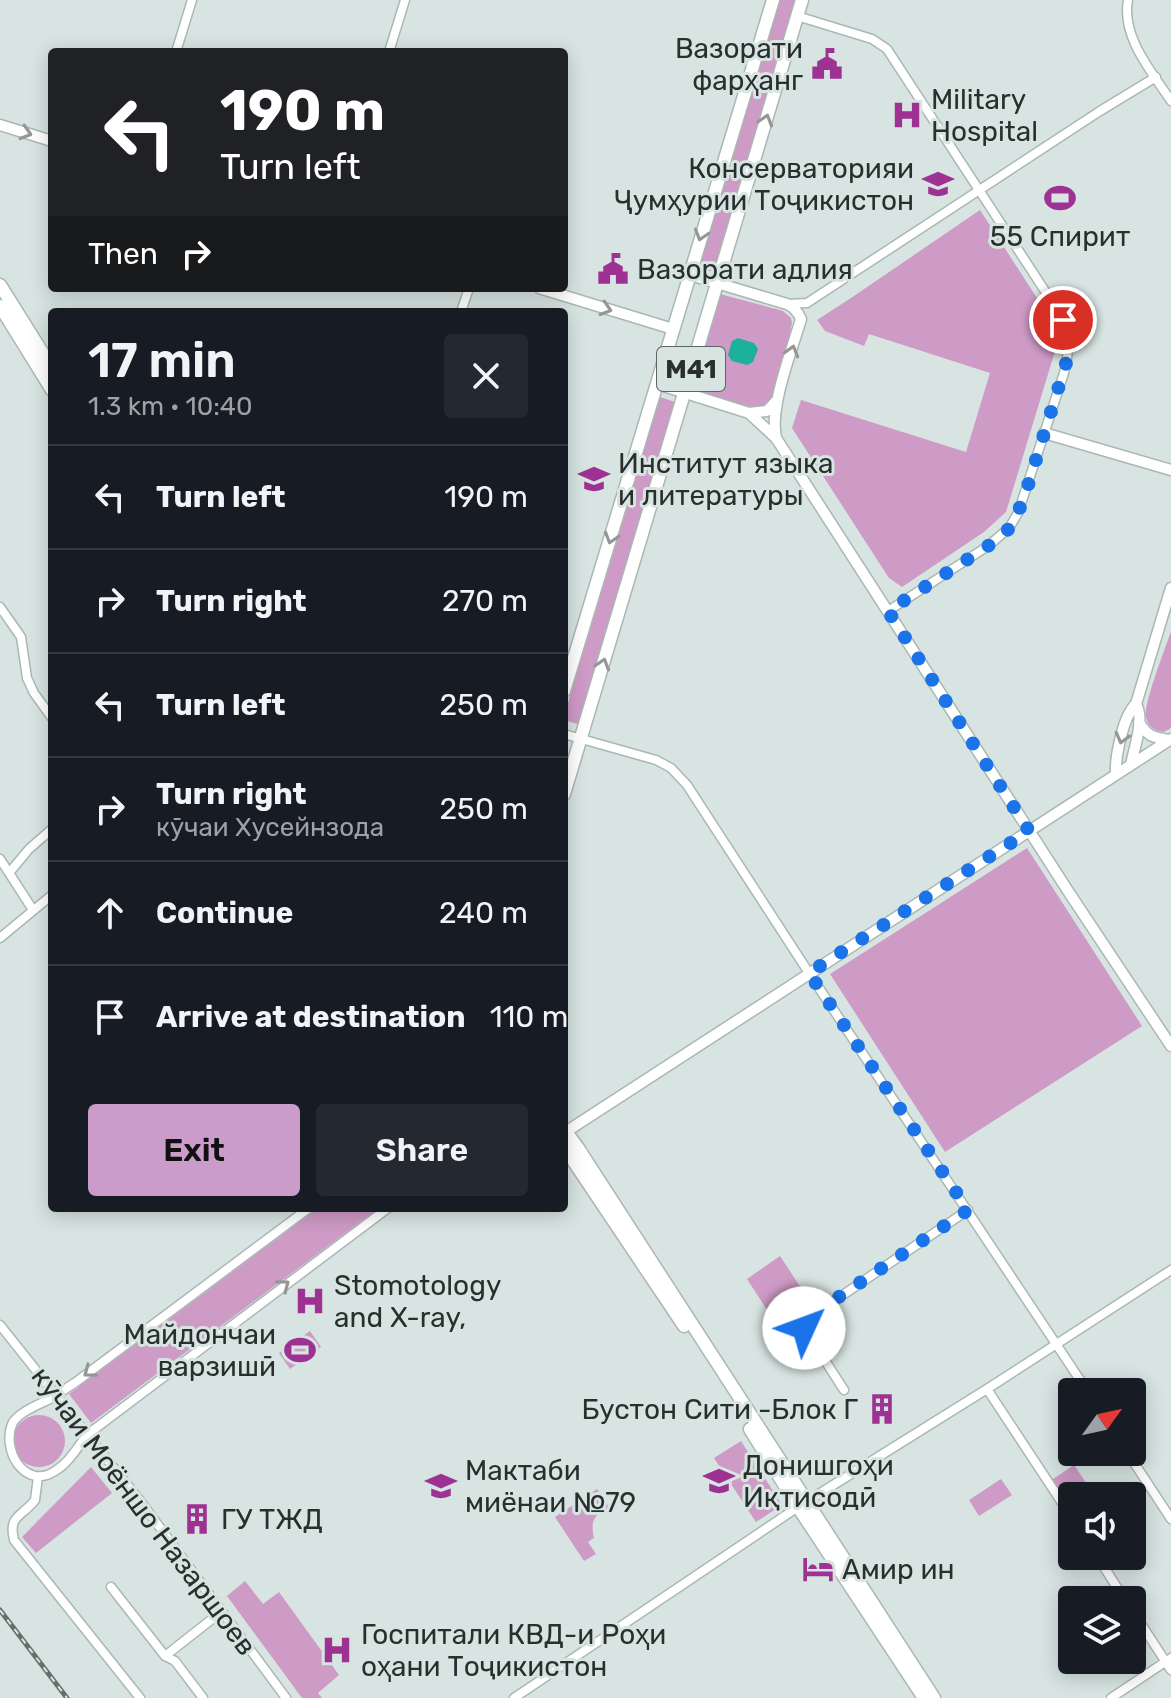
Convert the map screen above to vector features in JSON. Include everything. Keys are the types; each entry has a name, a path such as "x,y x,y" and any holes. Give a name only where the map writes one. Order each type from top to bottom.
{"highway":[{"name":"M41","path":"568,678 773,0"},
{"name":"M41","path":"568,781 802,0"},
{"path":"2,297 48,362"},
{"path":"2,297 48,383"},
{"path":"568,1136 600,1192 924,1698"},
{"path":"568,1152 600,1192"},
{"path":"802,1504 934,1698"}],"street":[{"path":"177,48 192,0"},
{"path":"390,48 405,0"},
{"path":"1128,0 1127,22 1132,37 1171,101"},
{"path":"797,16 872,39 885,46 1060,315 1068,332 1068,357 1020,507 1009,528 988,546 888,611"},
{"path":"787,304 807,303 1156,77"},
{"path":"0,125 48,140"},
{"path":"690,275 787,304 795,309 801,319"},
{"path":"552,292 673,329"},
{"path":"776,438 777,400 807,303"},
{"path":"657,384 749,413 767,411 777,400"},
{"path":"749,413 776,438 1171,1046"},
{"path":"1044,433 1171,470"},
{"path":"1116,774 1115,762 1129,712 1136,704 1171,588"},
{"path":"0,607 21,637 27,678 48,712"},
{"path":"1131,765 1140,713 1136,704"},
{"path":"1139,722 1144,731 1153,737 1170,740"},
{"path":"568,735 656,760 680,777 1079,1378"},
{"path":"568,1129 1170,740"},
{"path":"9,873 48,832"},
{"path":"0,859 33,910"},
{"path":"0,938 48,898"},
{"path":"844,1390 803,1322 968,1210"},
{"path":"304,1212 57,1395 12,1422 5,1436 5,1450 12,1464 23,1473 38,1477 52,1473 64,1464 88,1434 383,1212"},
{"path":"514,1698 802,1504 1171,1270"},
{"name":"кӯчаи Моёншо Назаршоев","path":"0,1325 169,1539 286,1698"},
{"path":"987,1389 1058,1497"},
{"path":"1136,1466 1171,1519"},
{"path":"38,1477 35,1500 14,1520 11,1529 14,1540 140,1698"},
{"path":"111,1587 165,1656 175,1661 203,1698"},
{"path":"165,1656 221,1612"},
{"path":"1111,1698 1169,1663 1146,1630"}],"shaded area":[{"path":"778,0 797,0 720,265 706,271 699,262"},
{"path":"980,210 1048,315 1056,335 1055,351 1006,512 984,532 902,587 889,578 792,428 801,400 966,452 990,373 869,334 864,346 825,331 817,320"},
{"path":"720,294 783,311 791,318 784,363 773,400 767,406 750,410 692,390"},
{"path":"738,338 754,343 758,349 753,362 747,365 732,361 728,355 732,341"},
{"path":"660,397 678,403 581,725 568,721 568,703"},
{"path":"1171,631 1171,728 1164,732 1150,726 1146,710"},
{"path":"1027,848 1142,1026 945,1152 830,974"},
{"path":"313,1212 374,1212 91,1423 69,1394"},
{"path":"780,1256 803,1291 769,1313 747,1279"},
{"name":"Майдончаи варзишӣ","path":"310,1331 321,1347 290,1369 279,1353"},
{"path":"39,1415 57,1423 65,1441 57,1459 39,1467 21,1459 13,1441 21,1423"},
{"path":"741,1441 782,1505 756,1522 714,1458"},
{"path":"1075,1466 1086,1482 1058,1482 1058,1493 1050,1481"},
{"path":"91,1467 112,1493 36,1553 22,1537"},
{"path":"1001,1479 1012,1495 979,1516 969,1500"},
{"path":"597,1489 609,1507 594,1519 594,1538 588,1542 596,1554 584,1561 555,1517"},
{"path":"245,1581 263,1604 279,1592 339,1675 318,1693 322,1698 302,1698 227,1596"}],"railway":[{"path":"0,1610 67,1698"}],"place":[{"name":"Вазорати фарҳанг","path":"827,64"},
{"name":"Military Hospital","path":"907,115"},
{"name":"Консерваторияи Ҷумҳурии Тоҷикистон","path":"938,184"},
{"name":"55 Спирит","path":"1060,198"},
{"name":"Вазорати адлия","path":"613,269"},
{"name":"Институт языка и литературы","path":"594,479"},
{"name":"Stomotology and X-ray,","path":"310,1301"},
{"name":"Майдончаи варзишӣ","path":"300,1350"},
{"name":"Бустон Сити -Блок Г","path":"882,1409"},
{"name":"Донишгоҳи Иқтисодӣ","path":"719,1481"},
{"name":"Мактаби миёнаи №79","path":"441,1486"},
{"name":"ГУ ТЖД","path":"197,1519"},
{"name":"Амир ин","path":"818,1569"},
{"name":"Госпитали КВД-и Роҳи оҳани Тоҷикистон","path":"337,1650"}],"route":[{"path":"804,1328 806,1319 968,1210 809,973 1029,831 888,611 988,546 1014,522 1066,368 1069,346 1063,320"}]}
